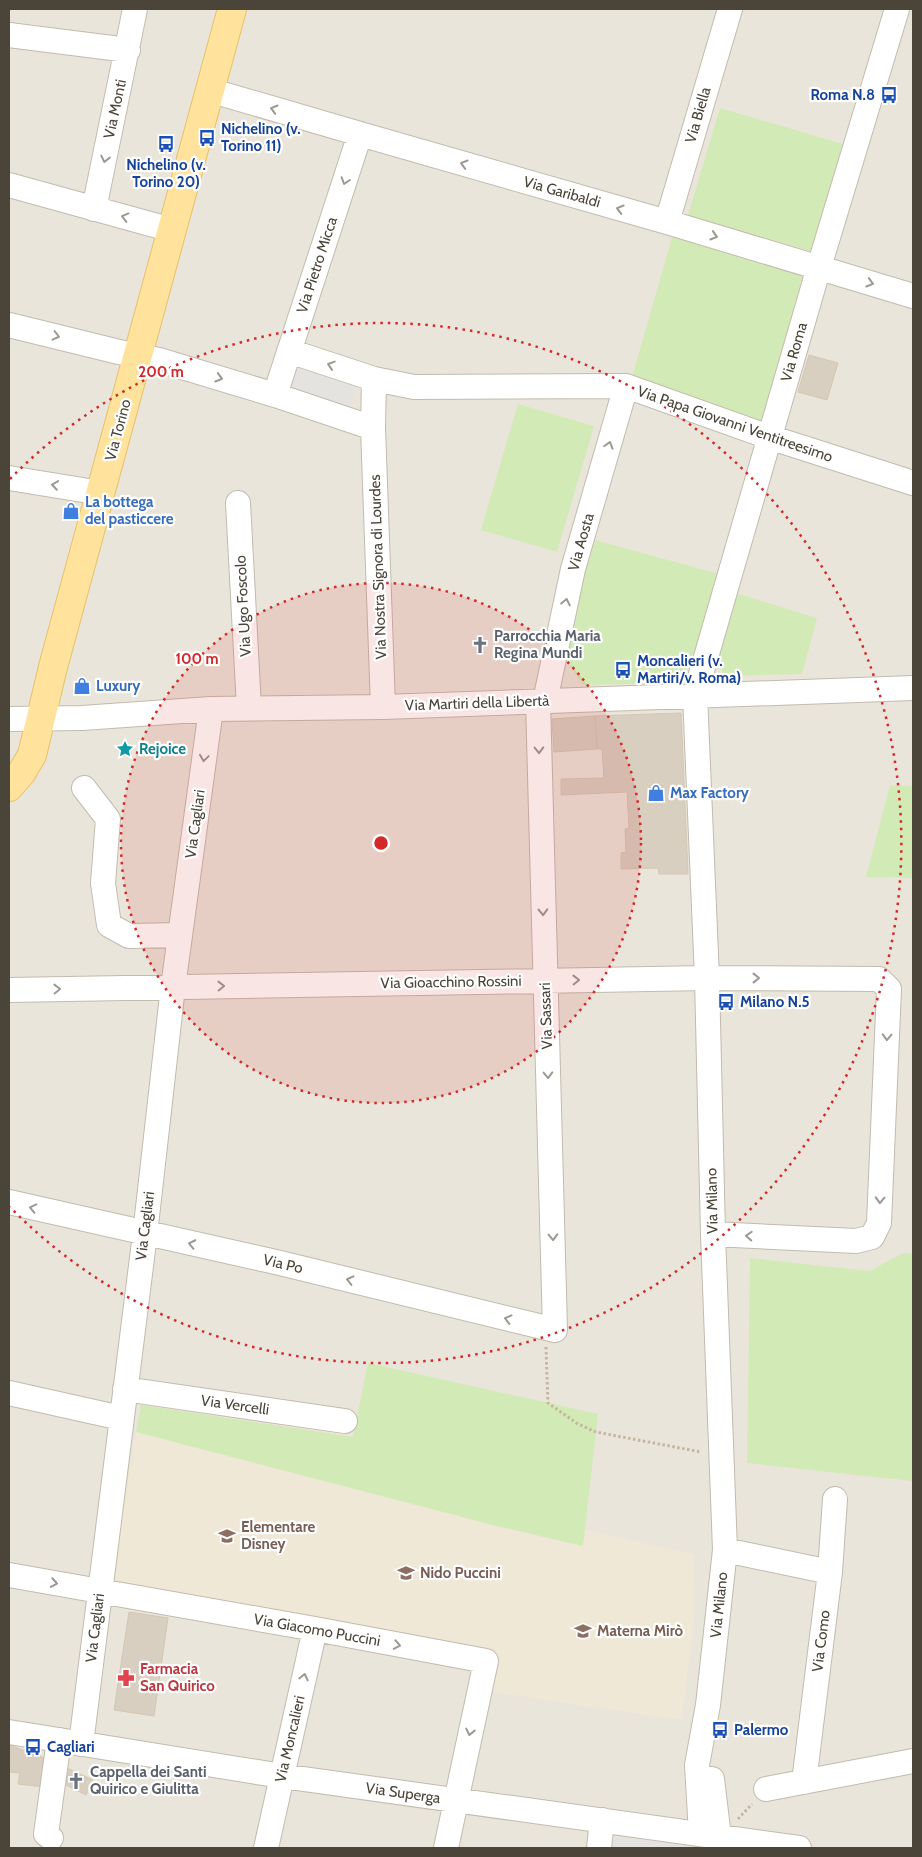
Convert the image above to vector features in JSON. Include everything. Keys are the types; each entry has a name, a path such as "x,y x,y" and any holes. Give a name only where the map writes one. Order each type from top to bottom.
{"main road":[{"name":"Via Torino","path":"9,787 22,772 32,756 53,667 232,9"}],"street":[{"name":"Via Monti","path":"94,209 135,9"},
{"name":"Via Biella","path":"667,222 730,9"},
{"name":"Via Roma","path":"695,695 819,267 897,9"},
{"path":"9,35 128,50"},
{"name":"Via Garibaldi","path":"210,90 667,222 913,296"},
{"name":"Via Pietro Micca","path":"276,395 360,134"},
{"path":"9,185 172,230"},
{"path":"9,324 159,360 276,395 373,428 374,378"},
{"name":"Via Papa Giovanni Ventitreesimo","path":"289,351 374,378 414,388 626,386 769,437 913,483"},
{"name":"Via Aosta","path":"542,701 573,569 626,386"},
{"name":"Via Nostra Signora di Lourdes","path":"373,428 383,707"},
{"path":"9,478 101,493"},
{"name":"Via Ugo Foscolo","path":"238,503 249,708"},
{"name":"Via Martiri della Libertà","path":"9,719 41,719 211,709 383,707 913,688"},
{"name":"Via Milano","path":"695,695 707,978 713,1234 725,1550 708,1705 697,1765 698,1790 710,1835"},
{"name":"Via Sassari","path":"542,701 550,1329"},
{"name":"Via Cagliari","path":"51,1838 46,1834 70,1742 100,1590 173,987 211,709"},
{"path":"84,788 108,819 103,883 109,925 129,936 180,935"},
{"name":"Via Gioacchino Rossini","path":"9,990 707,978 879,979 889,989 879,1223 872,1237 856,1241 713,1234"},
{"name":"Via Po","path":"9,1202 144,1234 280,1263 550,1329"},
{"name":"Via Vercelli","path":"125,1389 345,1421"},
{"path":"9,1393 121,1418"},
{"name":"Via Como","path":"804,1782 830,1572 835,1499"},
{"path":"725,1550 830,1572"},
{"name":"Via Giacomo Puccini","path":"9,1575 486,1661 456,1800"},
{"name":"Via Moncalieri","path":"266,1848 315,1629"},
{"name":"Via Milano","path":"708,1705 710,1835"},
{"name":"Via Superga","path":"9,1732 282,1776 710,1835 753,1845 799,1848"},
{"path":"710,1757 727,1804 745,1837 753,1845"},
{"path":"766,1789 913,1761"},
{"path":"666,1829 685,1816 693,1805 698,1790"},
{"path":"446,1848 456,1800"},
{"path":"599,1848 602,1820"}],"path":[{"path":"550,1329 548,1402 557,1410 578,1424 596,1432 721,1456"}],"shaded area":[{"path":"9,9 913,9 913,1848 9,1848"},
{"path":"298,362 358,382 347,414 288,394"},
{"path":"136,1432 497,1526 582,1546 584,1530 693,1554 694,1615 682,1720 492,1692 499,1656 470,1647 111,1584"},
{"path":"609,1831 725,1848 607,1848"}],"green space":[{"path":"720,108 843,144 811,251 688,215"},
{"path":"673,234 804,271 761,426 632,377"},
{"path":"518,404 594,426 557,552 481,530"},
{"path":"595,540 719,574 691,665 668,683 583,685 560,651"},
{"path":"735,593 817,618 802,674 727,676 714,662"},
{"path":"890,785 913,786 913,878 866,877"},
{"path":"903,1253 913,1254 913,1481 747,1463 750,1258 870,1271"},
{"path":"368,1363 598,1414 583,1546 497,1526 136,1432 141,1405 353,1437"}],"building":[{"path":"809,355 838,363 827,400 798,392"},
{"name":"Max Factory","path":"681,713 688,874 659,874 658,868 621,869 621,853 626,852 625,829 629,828 627,792 561,795 561,779 604,778 602,749 597,749 595,716"},
{"path":"595,716 597,749 554,752 552,719"},
{"path":"129,1612 168,1618 154,1716 114,1710"},
{"path":"9,1745 47,1759 45,1787 18,1784 20,1773 9,1772"},
{"name":"Cappella dei Santi Quirico e Giulitta","path":"67,1768 93,1780 86,1795 60,1782"}],"place":[{"name":"Roma N.8","path":"889,95"},
{"name":"Nichelino (v. Torino 11)","path":"207,138"},
{"name":"Nichelino (v. Torino 20)","path":"166,144"},
{"name":"La bottega del pasticcere","path":"71,511"},
{"name":"Parrocchia Maria Regina Mundi","path":"480,645"},
{"name":"Moncalieri (v. Martiri/v. Roma)","path":"623,670"},
{"name":"Luxury","path":"82,686"},
{"name":"Rejoice","path":"125,749"},
{"name":"Max Factory","path":"656,793"},
{"name":"Milano N.5","path":"726,1002"},
{"name":"Elementare Disney","path":"227,1536"},
{"name":"Nido Puccini","path":"406,1573"},
{"name":"Materna Mirò","path":"583,1631"},
{"name":"Farmacia San Quirico","path":"126,1678"},
{"name":"Palermo","path":"720,1730"},
{"name":"Cagliari","path":"33,1747"},
{"name":"Cappella dei Santi Quirico e Giulitta","path":"76,1781"}]}
